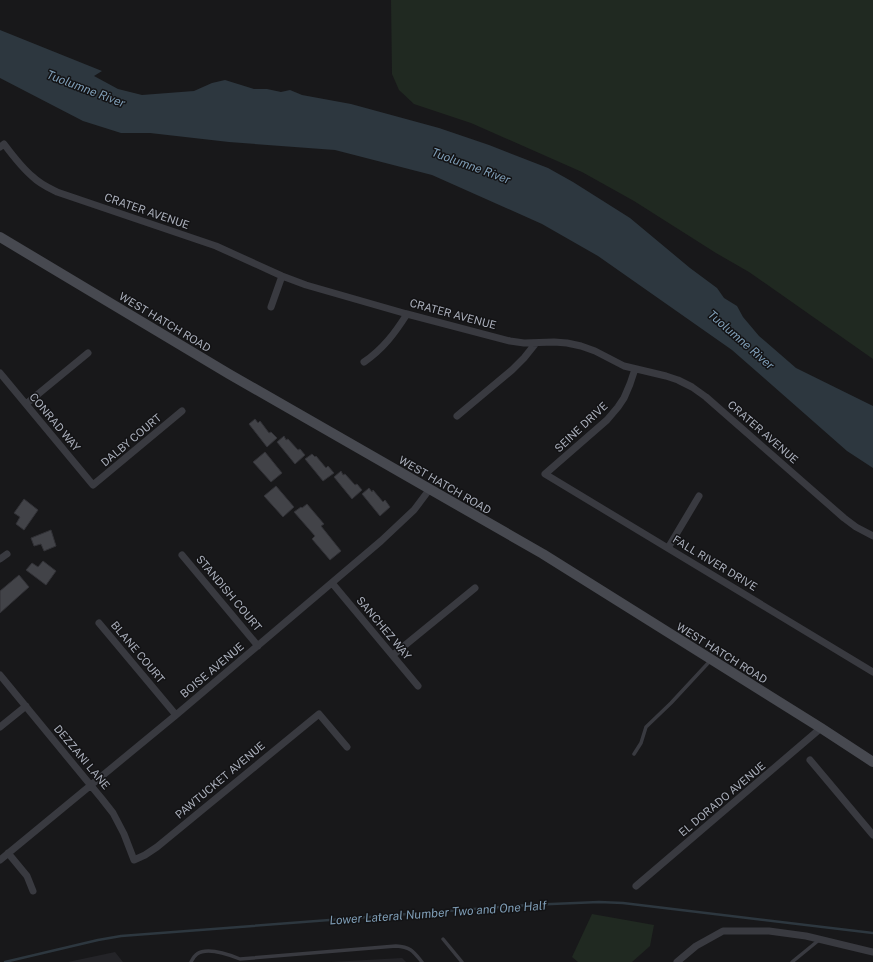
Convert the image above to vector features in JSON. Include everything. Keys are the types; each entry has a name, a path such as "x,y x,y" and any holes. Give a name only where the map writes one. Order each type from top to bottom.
{"main road":[{"name":"WEST HATCH ROAD","path":"0,237 229,374 543,554 873,762"}],"street":[{"name":"CRATER AVENUE","path":"2,146 34,178 57,192 216,246 282,276 306,285 407,314 510,341 524,343 554,342 581,346 595,351 624,366 678,380 706,396 844,518 856,527 873,536"},
{"path":"271,306 282,276"},
{"path":"364,362 375,354 389,340 407,314"},
{"path":"456,416 512,370 536,343"},
{"path":"26,404 88,353"},
{"name":"SEINE DRIVE","path":"545,474 607,420 624,398 635,369"},
{"name":"CONRAD WAY","path":"0,374 93,486"},
{"name":"DALBY COURT","path":"93,486 182,411"},
{"name":"FALL RIVER DRIVE","path":"545,474 873,672"},
{"name":"BOISE AVENUE","path":"0,860 332,584 399,526 414,510 429,490"},
{"path":"668,548 699,496"},
{"path":"0,559 7,554"},
{"name":"STANDISH COURT","path":"182,555 258,646"},
{"name":"SANCHEZ WAY","path":"332,584 418,686"},
{"path":"393,656 475,588"},
{"name":"BLANE COURT","path":"99,623 176,715"},
{"name":"DEZZANI LANE","path":"0,675 113,813 124,834 134,860"},
{"path":"0,727 26,706"},
{"name":"PAWTUCKET AVENUE","path":"134,860 157,847 318,714 347,748"},
{"name":"EL DORADO AVENUE","path":"636,886 821,728"},
{"path":"810,760 873,835"},
{"path":"8,853 27,876 33,891"},
{"path":"677,962 696,946 723,932 769,931 806,936 873,952"}],"lane":[{"path":"634,754 641,744 646,727 693,681 711,660"},
{"path":"443,939 462,962"},
{"path":"792,962 819,939"},
{"path":"191,962 197,954 205,951 228,954 238,960 396,946 404,946 412,950 422,962"}],"shaded area":[{"path":"391,0 873,0 873,359 749,272 634,201 582,172 471,123 414,104 399,90 392,74"},
{"path":"592,914 654,925 650,946 632,962 578,962 572,957"},
{"path":"115,952 123,962 68,962"},
{"path":"402,958 406,962 331,962"}],"water":[{"name":"Tuolumne River","path":"0,30 102,71 94,76 118,89 142,95 194,91 212,83 225,80 254,89 267,89 281,92 290,90 302,95 351,104 439,128 489,145 548,168 630,218 690,268 717,288 724,298 737,306 743,317 759,336 796,368 873,406 873,468 847,451 732,350 598,256 542,224 432,175 335,150 229,142 150,133 121,133 83,121 0,78"}],"building":[{"path":"255,419 258,423 260,421 269,433 271,432 277,438 267,447 249,424"},
{"path":"284,436 286,440 288,439 305,455 295,464 277,442"},
{"path":"265,452 282,473 271,482 253,462"},
{"path":"312,454 315,457 316,456 326,468 328,466 334,473 323,481 305,459"},
{"path":"341,471 343,475 345,474 362,490 352,499 334,477"},
{"path":"276,486 294,507 283,517 264,496"},
{"path":"369,488 372,492 373,490 383,502 385,500 390,507 380,516 362,494"},
{"path":"24,499 38,510 24,530 16,524 20,517 14,513"},
{"path":"307,504 324,524 321,526 341,551 330,560 312,539 315,536 294,512"},
{"path":"51,530 56,546 44,551 41,544 34,546 31,538"},
{"path":"43,561 56,571 46,585 26,570 32,563 38,567"},
{"path":"19,575 29,587 0,613 0,591"}],"waterway":[{"name":"Lower Lateral Number Two and One Half","path":"5,962 121,936 528,905 599,902 623,903 873,933"}]}
